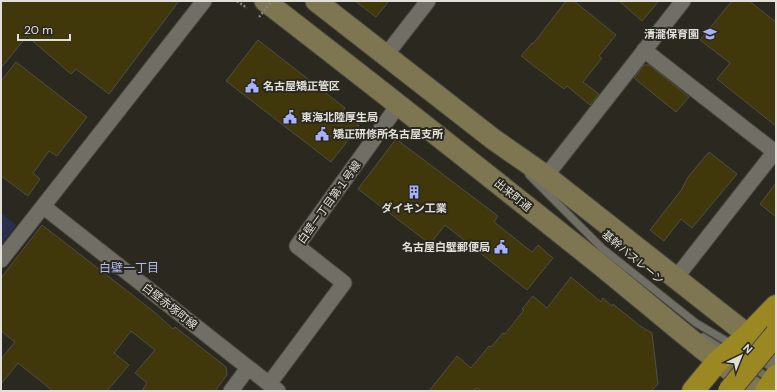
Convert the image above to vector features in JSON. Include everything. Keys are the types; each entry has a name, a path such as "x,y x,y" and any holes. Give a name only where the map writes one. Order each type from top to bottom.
{"highway":[{"path":"693,391 732,349 776,306"},
{"path":"729,391 776,334"},
{"path":"745,391 776,352"}],"main road":[{"name":"出来町通","path":"316,1 493,139 546,176 675,279 732,349 771,382"},
{"name":"出来町通","path":"262,9 399,104 645,301 732,349 776,357"}],"street":[{"path":"1,260 204,1"},
{"path":"386,55 428,1"},
{"path":"546,176 683,1"},
{"path":"644,50 775,151 675,279"},
{"name":"白壁一丁目第１号線","path":"273,388 344,283 297,246 399,104"},
{"name":"白壁赤塚町線","path":"44,207 273,388"},
{"path":"231,391 248,368"}],"lane":[{"name":"基幹バスレーン","path":"493,139 602,248 696,323 732,349"},
{"path":"645,301 693,331 732,349"}],"path":[{"path":"262,9 272,1"}],"shaded area":[{"path":"1,213 16,225 1,245"}],"building":[{"path":"1,1 179,1 109,94 76,69 71,74 27,36 1,68"},
{"path":"355,1 389,1 376,17"},
{"path":"566,1 574,1 616,35 599,56 602,58 583,82 599,94 590,105 567,86 564,89 521,56 532,43 533,44"},
{"path":"619,1 659,1 642,21"},
{"path":"732,1 749,1 776,22 776,126 717,79 730,63 700,40"},
{"path":"258,40 345,108 342,113 359,126 331,162 226,81"},
{"path":"16,62 87,117 57,156 49,151 33,173 40,179 28,196 1,176 1,81"},
{"path":"644,65 649,65 689,97 676,112 634,78"},
{"path":"396,139 498,216 494,222 532,252 538,245 553,258 527,290 445,225 430,244 358,189"},
{"path":"709,152 737,174 692,228 681,219 664,241 650,230 682,189 688,177"},
{"path":"776,183 776,217 760,204"},
{"path":"42,225 153,311 173,329 175,327 226,367 227,375 215,391 142,391 147,383 135,373 155,350 131,331 114,353 129,365 107,391 53,391 18,363 1,384 1,359 15,342 1,331 1,278"},
{"path":"571,277 601,302 603,298 612,306 613,304 640,326 652,333 658,384 651,391 481,391 477,388 472,391 429,391 457,356 471,368 489,346 491,347 503,333 505,334 533,296 547,308"}],"place":[{"name":"清瀧保育園","path":"710,34"},
{"name":"名古屋矯正管区","path":"252,86"},
{"name":"東海北陸厚生局","path":"290,117"},
{"name":"矯正研修所名古屋支所","path":"322,134"},
{"name":"ダイキン工業","path":"414,192"},
{"name":"名古屋白壁郵便局","path":"501,247"}],"district":[{"name":"白壁一丁目","path":"129,268"}]}
